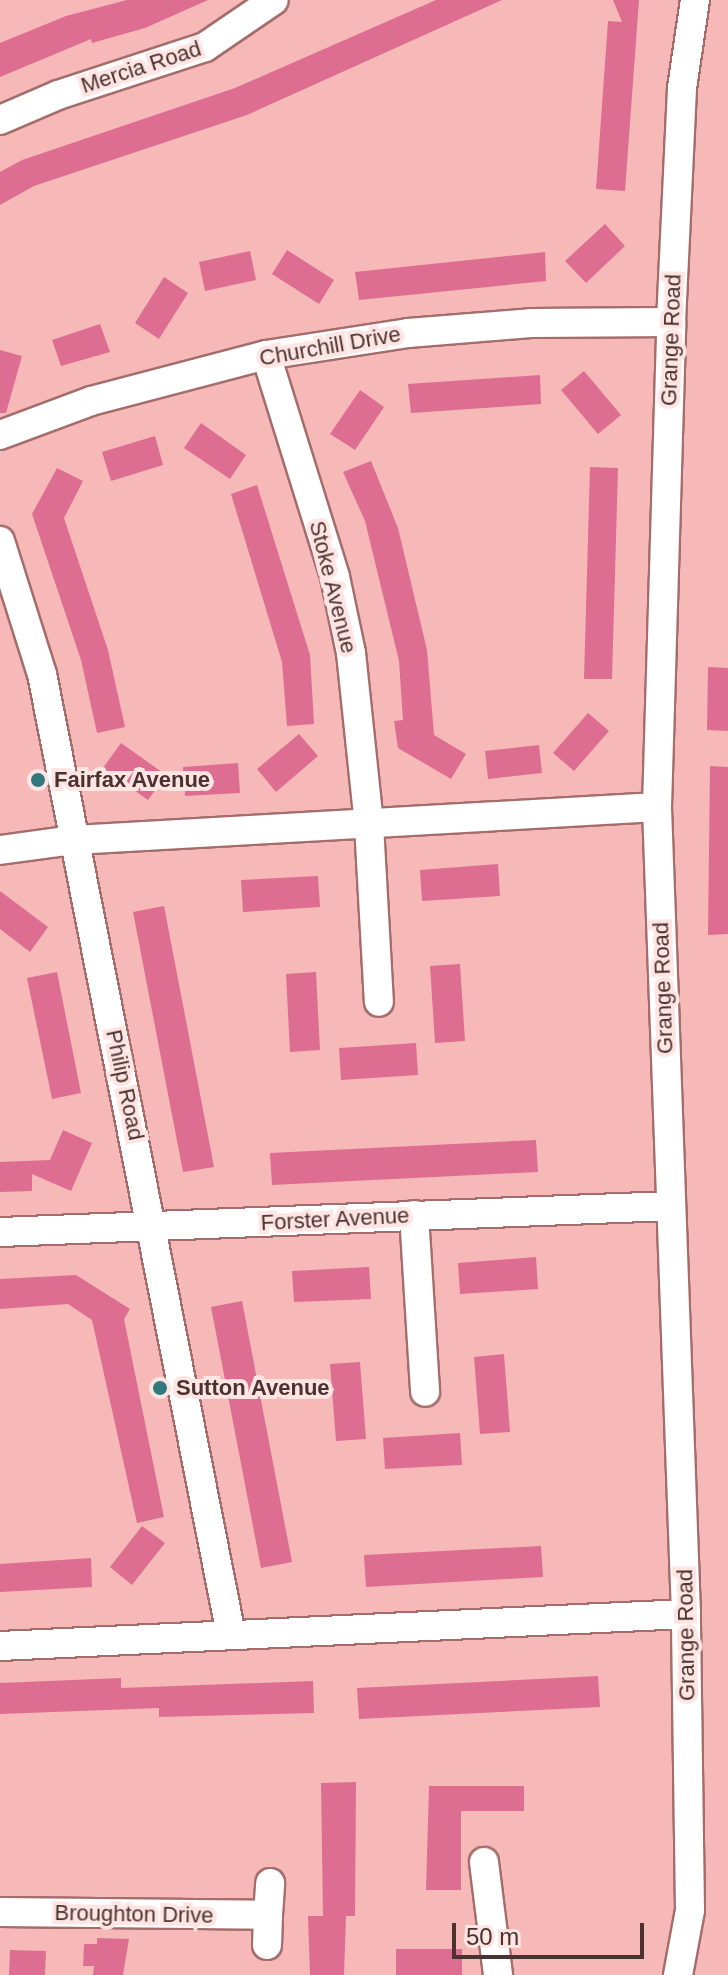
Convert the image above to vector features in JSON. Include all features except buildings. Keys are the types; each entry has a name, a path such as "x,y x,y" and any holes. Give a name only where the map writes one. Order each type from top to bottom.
{"street":[{"name":"Mercia Road","path":"0,120 58,95 205,47 274,0"},
{"name":"Grange Road","path":"678,1975 690,1910 686,1614 657,807 671,322 682,88 695,0"},
{"name":"Churchill Drive","path":"0,435 91,401 266,355 408,333 531,323 671,322"},
{"name":"Stoke Avenue","path":"266,355 335,577 351,653 369,825 379,1002"},
{"name":"Philip Road","path":"0,541 42,674 155,1227 231,1635"},
{"path":"0,850 74,840 657,807"},
{"name":"Forster Avenue","path":"0,1232 670,1206"},
{"path":"414,1215 416,1382"},
{"path":"0,1646 686,1614"},
{"path":"484,1862 498,1975"},
{"path":"267,1945 270,1883"},
{"name":"Broughton Drive","path":"0,1912 268,1915"}],"place":[{"name":"Fairfax Avenue","path":"38,780"},
{"name":"Sutton Avenue","path":"160,1388"}]}
